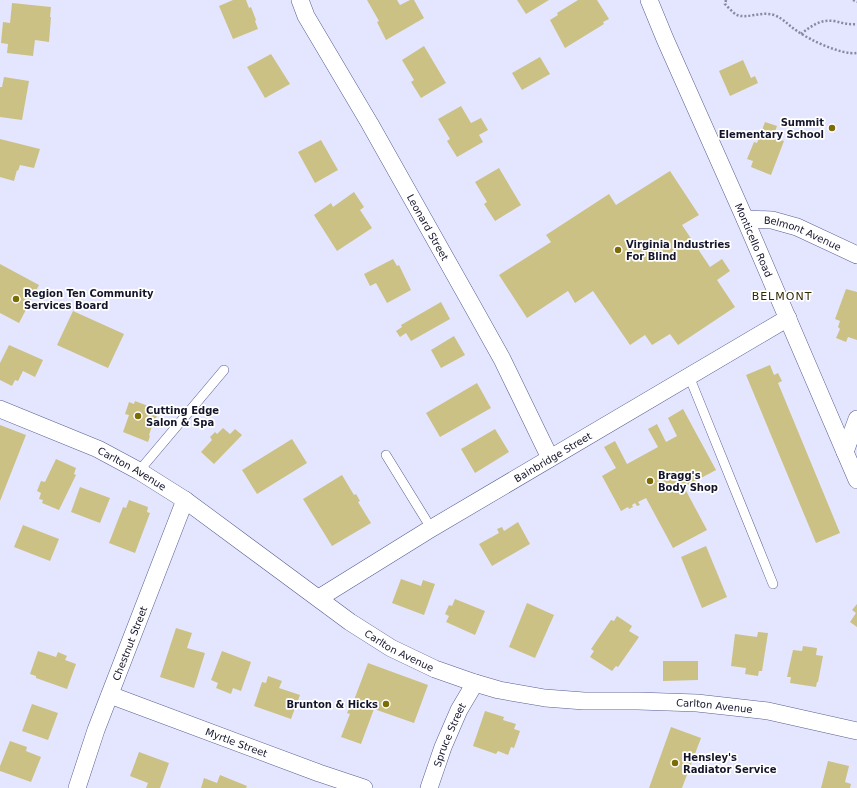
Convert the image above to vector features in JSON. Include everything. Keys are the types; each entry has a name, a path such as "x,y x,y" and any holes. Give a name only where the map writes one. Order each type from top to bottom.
{"street":[{"name":"Leonard Street","path":"300,0 306,16 370,124 502,359 550,458"},
{"name":"Monticello Road","path":"649,0 857,480"},
{"name":"Belmont Avenue","path":"745,219 772,220 797,227 857,255"},
{"name":"Bainbridge Street","path":"319,598 431,528 788,318"},
{"name":"Carlton Avenue","path":"0,409 98,449 139,471 186,500 350,622 391,648 435,669 498,690 546,698 584,702 638,701 697,703 768,712 857,731"},
{"path":"845,452 856,425"},
{"name":"Chestnut Street","path":"77,788 96,730 186,500"},
{"name":"Spruce Street","path":"429,788 443,747 459,710 475,683"},
{"name":"Myrtle Street","path":"110,695 319,773 364,788"}],"lane":[{"path":"139,471 224,370"},
{"path":"689,376 774,584"},
{"path":"386,455 431,528"}],"path":[{"path":"726,0 725,4 737,15 765,13 773,15 785,21 802,34 823,45 851,54 857,53"},
{"path":"853,0 857,2"},
{"path":"802,34 810,26 825,21 833,21 850,25 857,24"}],"building":[{"path":"233,0 246,0 249,8 251,7 258,29 233,39 219,6"},
{"path":"367,0 397,0 400,5 410,0 414,0 424,18 386,40 377,22 379,21"},
{"path":"517,0 549,0 526,14"},
{"path":"578,0 597,0 609,19 603,22 604,24 565,48 550,20 558,15 557,13"},
{"path":"12,3 51,7 49,42 35,40 33,56 7,53 8,44 1,43 3,22 10,23"},
{"path":"424,46 446,83 421,98 411,82 414,80 402,60"},
{"path":"271,54 290,84 265,98 247,67"},
{"path":"540,57 550,74 522,90 512,73"},
{"path":"743,60 751,78 755,76 758,83 730,96 719,71"},
{"path":"4,77 29,81 22,120 0,117 0,87 2,87"},
{"path":"461,106 471,123 481,118 488,130 479,135 483,142 457,157 447,141 450,139 438,119"},
{"path":"765,122 777,126 773,137 784,141 771,175 751,167 753,161 747,159 754,142 757,143"},
{"path":"0,139 40,149 34,168 20,165 14,181 0,177"},
{"path":"321,140 338,170 315,183 298,152"},
{"path":"499,168 521,205 495,221 484,204 487,202 475,182"},
{"name":"Virginia Industries For Blind","path":"670,171 699,215 682,225 710,267 722,259 730,271 717,280 735,307 678,345 670,334 652,345 645,335 630,345 593,291 575,303 568,291 527,318 499,275 551,242 546,235 609,194 616,205"},
{"path":"354,192 364,207 360,210 372,228 337,251 314,215 331,203 333,207"},
{"path":"393,259 397,266 399,265 411,290 387,303 376,283 370,286 364,274"},
{"name":"Region Ten Community Services Board","path":"0,264 39,285 19,323 0,313"},
{"path":"846,289 857,292 857,340 848,337 846,342 836,338 840,329 838,327 840,321 835,319"},
{"path":"441,302 450,319 411,341 406,333 400,337 396,331 402,327 401,325"},
{"path":"73,311 124,334 108,368 57,345"},
{"path":"454,336 465,355 441,368 431,350"},
{"path":"9,345 43,360 35,377 23,371 18,381 15,380 12,386 0,380 0,363"},
{"path":"770,365 774,375 778,373 782,381 778,383 840,533 816,543 746,375"},
{"path":"477,383 491,408 440,437 426,413"},
{"path":"135,401 159,410 155,421 157,422 155,428 152,426 148,442 123,432 129,415 125,414 129,402 134,404"},
{"name":"Bragg's Body Shop","path":"683,409 716,470 684,487 707,530 673,548 646,498 638,502 640,505 637,506 635,503 632,505 633,507 629,509 628,507 621,511 602,476 616,468 604,447 615,441 627,464 658,447 648,429 657,424 666,442 677,436 668,418"},
{"path":"0,425 26,435 0,501"},
{"path":"223,428 230,434 235,429 242,435 214,464 201,452 212,440 210,437 215,432 217,434"},
{"path":"495,429 509,452 475,473 461,449"},
{"path":"292,439 307,463 257,494 242,470"},
{"path":"56,459 76,468 74,474 76,475 59,510 42,503 43,500 39,499 41,493 37,491 41,481 45,482"},
{"path":"342,475 354,495 356,494 360,501 358,502 371,523 332,546 303,499"},
{"path":"80,487 110,498 100,523 71,512"},
{"path":"129,500 148,507 147,512 150,513 135,553 109,543 123,507 126,508"},
{"path":"518,522 530,544 492,566 479,544 499,533 497,529 502,527 504,531"},
{"path":"23,525 59,539 50,561 14,547"},
{"path":"706,546 727,597 702,608 681,557"},
{"path":"401,579 421,586 423,580 435,584 424,615 392,603"},
{"path":"455,599 485,611 475,635 446,622 449,616 445,614 449,605 452,606"},
{"path":"527,603 554,615 535,658 509,647"},
{"path":"857,604 857,627 850,622 856,613 852,610"},
{"path":"617,616 632,626 629,631 639,637 618,667 616,666 612,671 590,657 594,651 591,649 611,620 614,621"},
{"path":"176,628 192,633 187,648 205,653 194,688 160,677"},
{"path":"758,632 768,633 762,671 759,671 758,676 745,674 746,668 731,666 735,634 757,637"},
{"path":"803,646 817,648 816,655 823,656 816,687 790,683 791,677 787,677 793,650 802,651"},
{"path":"38,651 56,657 58,652 67,656 65,660 76,664 67,689 36,678 36,676 30,674"},
{"path":"222,651 251,662 241,691 233,688 231,694 216,688 218,683 211,680"},
{"path":"663,661 698,661 698,680 663,681"},
{"name":"Brunton & Hicks","path":"368,663 428,685 414,723 374,709 361,744 341,737 350,714 347,713 353,699 354,700"},
{"path":"268,676 282,681 279,688 300,695 291,719 254,706 262,682 266,683"},
{"path":"32,704 58,713 48,740 22,731"},
{"path":"485,711 504,717 503,720 516,724 514,729 520,731 514,748 511,747 508,755 498,751 496,754 473,746"},
{"name":"Hensley's Radiator Service","path":"671,727 701,738 682,788 649,788"},
{"path":"10,741 27,747 26,751 41,757 31,782 0,771 0,766"},
{"path":"139,752 169,763 160,788 146,788 148,783 130,776"},
{"path":"828,761 849,766 845,782 851,784 850,788 821,788"},
{"path":"220,775 247,786 246,788 201,788 204,778 217,783"}],"place":[{"name":"Summit Elementary School","path":"832,128"},
{"name":"Virginia Industries For Blind","path":"618,250"},
{"name":"Region Ten Community Services Board","path":"16,299"},
{"name":"Cutting Edge Salon & Spa","path":"138,416"},
{"name":"Bragg's Body Shop","path":"650,481"},
{"name":"Brunton & Hicks","path":"386,704"},
{"name":"Hensley's Radiator Service","path":"675,763"}],"district":[{"name":"BELMONT","path":"782,296"}]}
